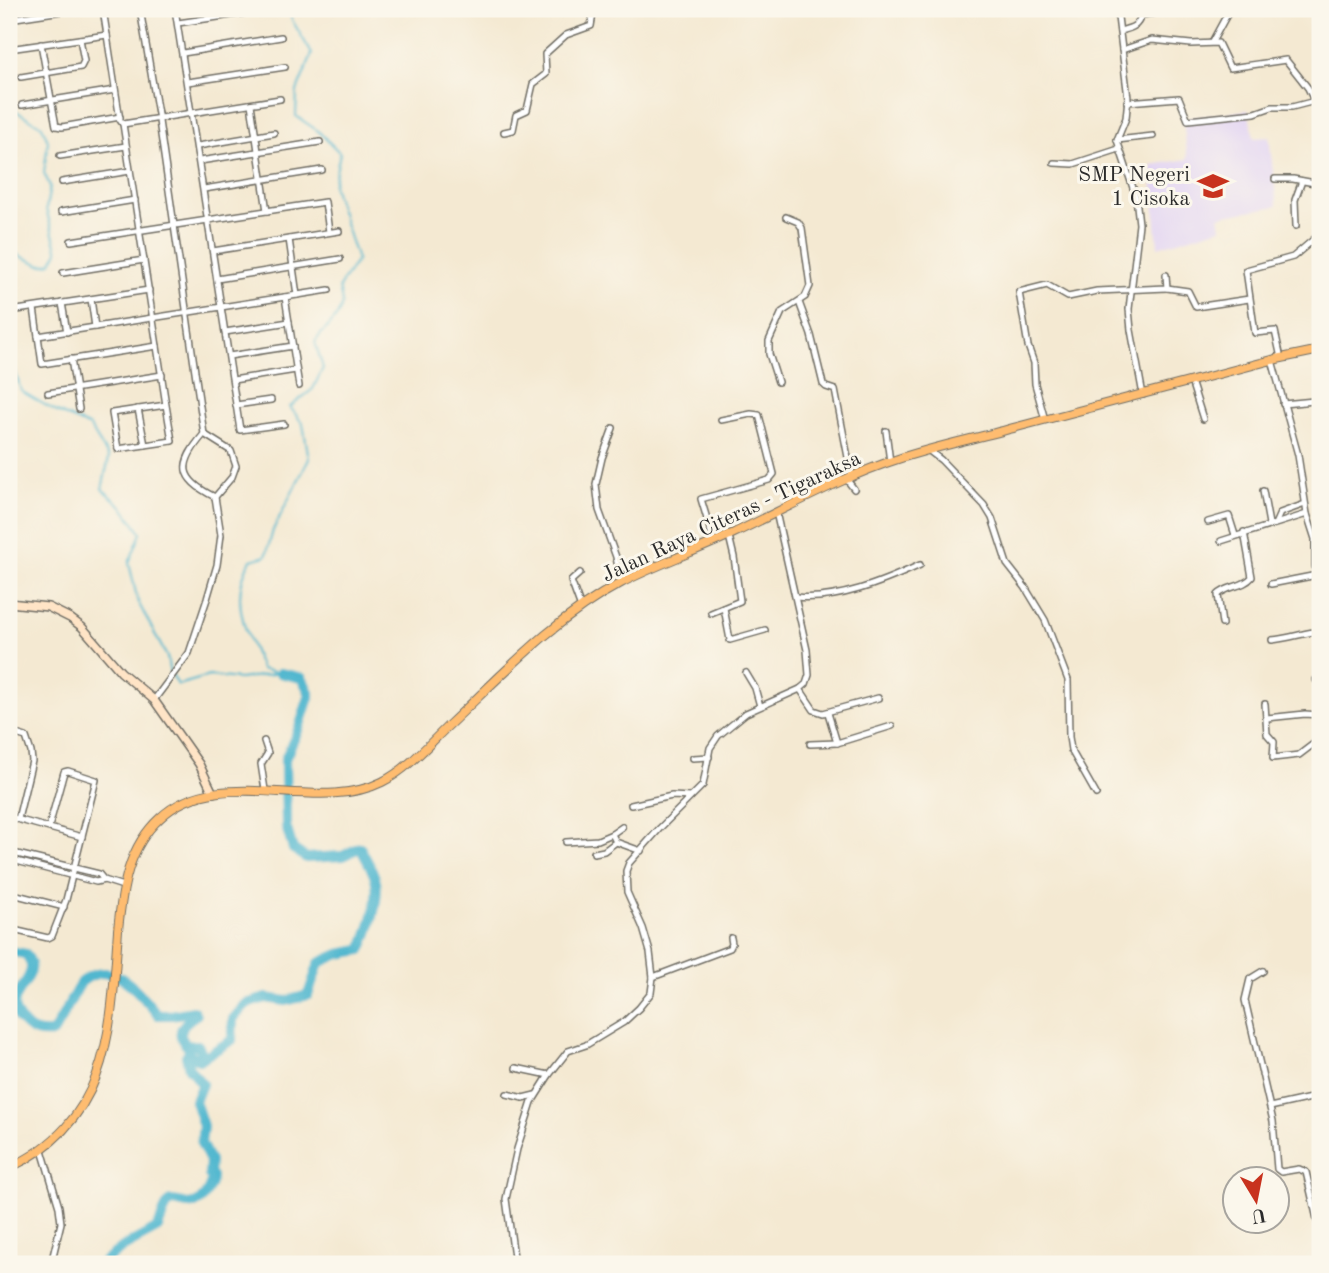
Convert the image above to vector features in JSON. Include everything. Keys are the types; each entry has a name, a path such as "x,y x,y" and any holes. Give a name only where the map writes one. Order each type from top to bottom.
{"main road":[{"name":"Jalan Raya Citeras - Tigaraksa","path":"9,1168 42,1150 69,1125 95,1083 107,1042 123,886 139,842 155,821 174,807 212,793 345,792 366,788 389,778 411,762 556,624 581,608 621,583 890,462 1320,349"}],"street":[{"path":"9,19 75,9"},
{"path":"103,9 172,441 118,449 111,414 166,405"},
{"path":"140,9 159,120 204,434 188,454 184,465 191,482 215,496"},
{"path":"175,9 240,430 284,424"},
{"path":"178,23 272,9"},
{"path":"505,132 513,130 516,115 527,110 534,81 547,74 545,54 566,35 592,26 593,14 598,9"},
{"path":"1117,9 1127,102 1126,118 1117,140 1136,197 1139,224 1139,242 1129,309 1143,395"},
{"path":"1120,31 1131,29 1141,15 1185,9"},
{"path":"1212,42 1230,9"},
{"path":"9,49 107,35"},
{"path":"183,53 281,37"},
{"path":"21,77 83,66 80,39"},
{"path":"1122,50 1152,40 1191,44 1212,42 1218,43 1227,66 1231,68 1286,60 1315,100 1320,113"},
{"path":"41,44 55,123 58,127 120,117"},
{"path":"188,82 285,66"},
{"path":"22,105 116,90"},
{"path":"1127,102 1179,98 1188,120 1255,113 1272,107 1292,107 1315,100"},
{"path":"123,124 280,99"},
{"path":"251,104 267,211"},
{"path":"198,146 274,133"},
{"path":"1117,140 1153,136"},
{"path":"200,161 320,142"},
{"path":"60,156 126,146"},
{"path":"1054,163 1077,163 1119,149"},
{"path":"204,189 322,170"},
{"path":"62,183 130,171"},
{"path":"1275,179 1320,184"},
{"path":"1296,226 1295,200 1302,181"},
{"path":"61,212 135,200"},
{"path":"71,241 325,202 329,232"},
{"path":"778,382 769,354 769,341 782,312 799,302 807,294 810,285 802,228 798,222 786,217"},
{"path":"213,251 340,231"},
{"path":"1320,234 1293,257 1247,269 1255,333 1276,331 1276,359 1283,404 1298,455 1307,514 1315,539 1320,589"},
{"path":"289,239 297,295"},
{"path":"217,279 340,259"},
{"path":"63,273 144,260"},
{"path":"1166,275 1167,288"},
{"path":"1045,420 1035,384 1034,363 1028,346 1020,292 1047,285 1068,297 1097,291 1167,288 1188,291 1196,307 1250,299"},
{"path":"17,310 149,290"},
{"path":"38,336 329,290"},
{"path":"285,297 299,386"},
{"path":"91,299 95,327"},
{"path":"799,302 811,335 823,384 835,390 854,489"},
{"path":"62,303 67,332"},
{"path":"34,307 42,364 157,346"},
{"path":"225,332 289,321"},
{"path":"229,356 293,345"},
{"path":"71,359 79,409"},
{"path":"233,380 296,369"},
{"path":"48,393 162,375"},
{"path":"1191,381 1203,419"},
{"path":"236,405 271,400"},
{"path":"1283,404 1314,401"},
{"path":"138,409 145,445"},
{"path":"714,542 702,499 769,481 775,474 759,415 721,420"},
{"path":"613,428 596,484 599,510 616,558 621,583"},
{"path":"886,431 890,462"},
{"path":"154,700 189,653 217,565 221,534 215,496 235,471 235,459 224,446 204,434"},
{"path":"928,450 984,505 992,518 1007,564 1045,620 1068,680 1071,750 1096,794"},
{"path":"1263,491 1273,523"},
{"path":"1273,523 1280,513 1305,504"},
{"path":"515,1264 506,1191 522,1131 536,1095 569,1051 603,1036 639,1008 650,993 653,963 647,939 627,892 625,883 629,863 703,785 713,741 737,719 806,684 809,675 805,638 776,512"},
{"path":"1221,541 1307,514"},
{"path":"1208,522 1228,516 1235,535"},
{"path":"1222,624 1218,595 1222,590 1245,584 1252,577 1244,532"},
{"path":"711,612 740,601 729,536"},
{"path":"796,597 813,599 851,590 891,578 919,565"},
{"path":"580,573 571,581 581,608"},
{"path":"1271,584 1317,575"},
{"path":"9,603 48,607 82,627 121,672 154,700 199,764 212,793"},
{"path":"724,608 730,640 765,630"},
{"path":"1272,640 1320,631"},
{"path":"746,673 755,688 760,706"},
{"path":"800,689 814,710 828,712 878,698"},
{"path":"1265,704 1267,734 1274,740 1272,756 1275,759 1299,755 1320,739"},
{"path":"828,712 837,743"},
{"path":"1267,718 1305,714 1320,716"},
{"path":"810,744 837,743 892,726"},
{"path":"9,732 26,737 32,755 18,819"},
{"path":"264,741 268,753 261,764 268,791"},
{"path":"693,758 709,757"},
{"path":"9,929 50,938 64,907 97,781 64,772 49,827"},
{"path":"631,805 672,796 691,797"},
{"path":"9,817 82,836"},
{"path":"566,842 598,840 622,827"},
{"path":"612,834 616,842 641,851"},
{"path":"594,853 604,851 616,842"},
{"path":"9,852 99,874 104,880"},
{"path":"9,859 96,882 104,880 123,886"},
{"path":"9,893 64,907"},
{"path":"653,978 730,947 731,938"},
{"path":"1263,971 1250,979 1245,1000 1270,1107 1278,1169 1281,1172 1298,1169 1306,1172 1320,1232"},
{"path":"516,1068 549,1075"},
{"path":"507,1094 523,1098 536,1095"},
{"path":"1270,1107 1320,1096"},
{"path":"42,1150 61,1223 51,1264"}],"shaded area":[{"name":"SMP Negeri 1 Cisoka","path":"1248,110 1254,138 1269,137 1277,206 1219,216 1221,228 1158,247 1151,165 1188,159 1183,119"}],"waterway":[{"path":"280,673 261,669 245,628 240,601 241,587 251,560 266,556 273,530 309,459 303,424 290,407 313,389 323,368 315,342 340,310 342,302 339,287 357,260 333,186 340,153 318,131 296,116 297,91 312,54 292,20 289,9"},
{"path":"9,107 42,126 48,141 44,173 50,186 46,209 58,252 51,263 41,265 9,251"},
{"path":"9,350 21,391 90,427 109,458 102,489 122,506 141,533 129,563 138,602 167,657 169,669 178,685 209,676 240,679 279,673"},
{"path":"101,1264 123,1247 158,1228 171,1201 194,1204 202,1199 210,1186 210,1161 201,1143 203,1126 195,1101 202,1084 189,1068 186,1056 188,1053 199,1060 232,1040 233,1019 246,1004 266,998 286,1001 308,995 319,963 339,954 361,950 371,924 376,894 375,878 360,847 343,856 306,858 293,849 286,826 285,759 310,694 302,678 280,673"},
{"path":"9,951 26,954 31,963 29,976 15,1000 14,1007 23,1023 33,1031 53,1033 81,982 93,975 104,973 124,980 158,1015 194,1011 196,1015 184,1025 181,1037 187,1046 198,1045 204,1057"}],"place":[{"name":"SMP Negeri 1 Cisoka","path":"1213,186"}]}
